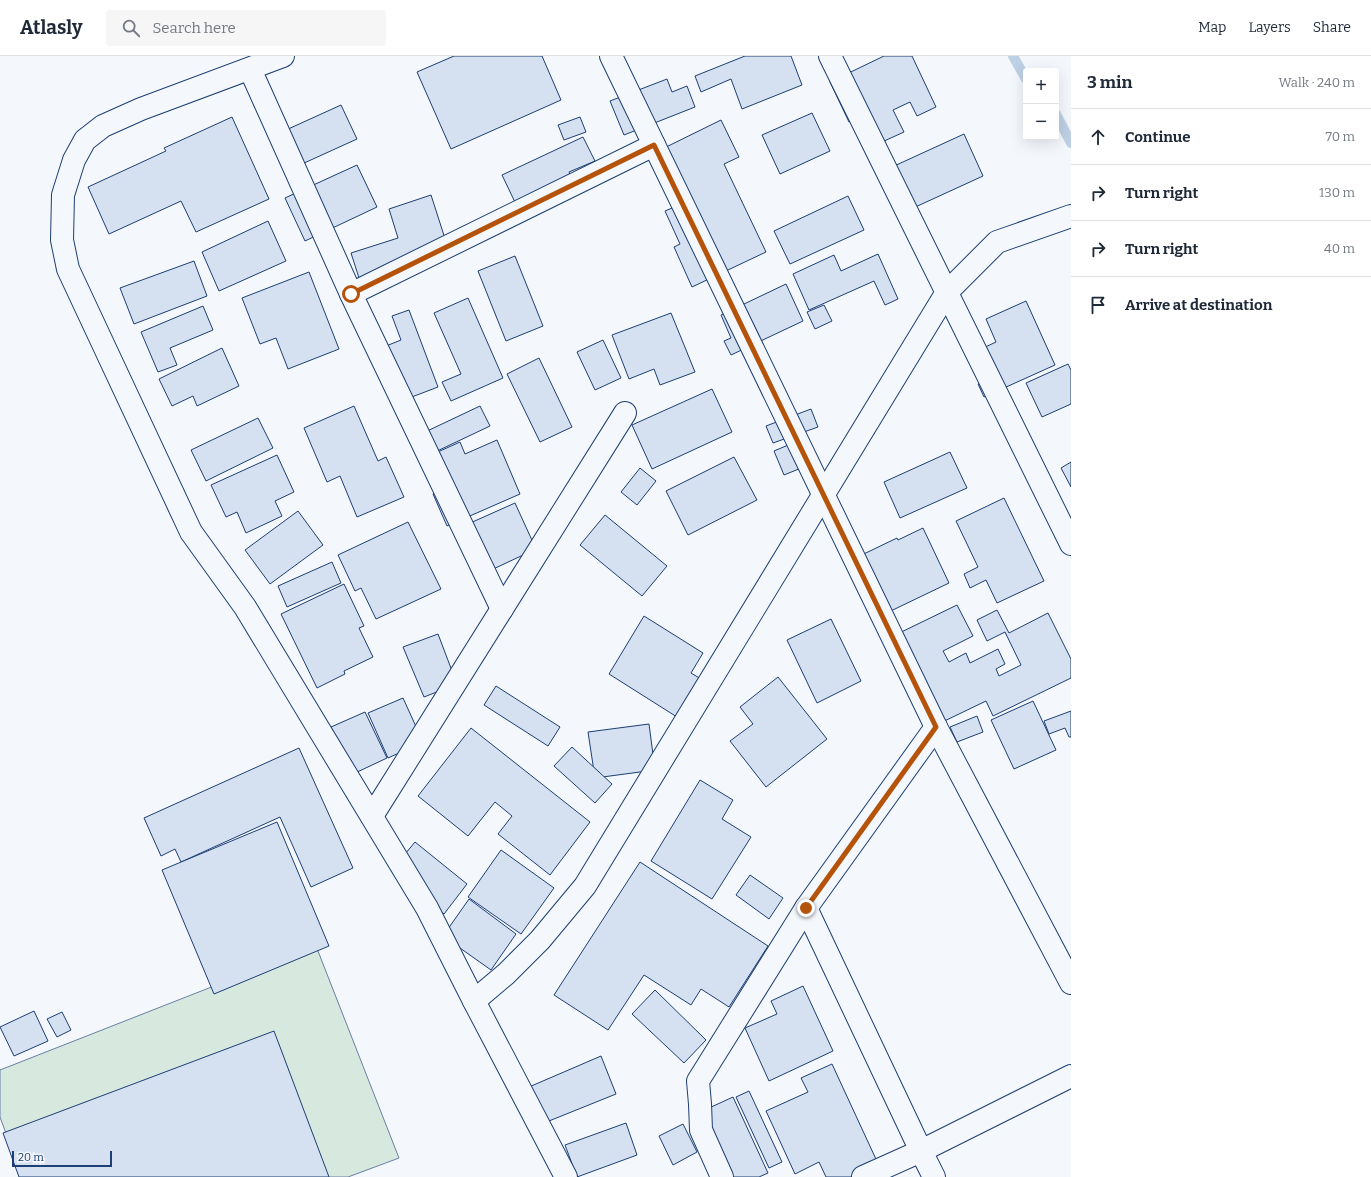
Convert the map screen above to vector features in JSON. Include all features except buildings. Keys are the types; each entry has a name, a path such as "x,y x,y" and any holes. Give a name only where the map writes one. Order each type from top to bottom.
{"street":[{"path":"283,56 141,109 103,126 85,140 74,160 63,195 62,240 68,269 191,532 245,607 428,908 474,1001 566,1177"},
{"path":"611,56 936,727 1071,983"},
{"path":"830,56 1071,544"},
{"path":"250,69 351,294 502,609"},
{"path":"351,294 654,145"},
{"path":"474,1001 506,974 540,940 584,886 947,292 996,242 1071,216"},
{"path":"372,816 625,413"},
{"path":"722,1177 701,1130 698,1081 806,908 936,727"},
{"path":"806,908 934,1177"},
{"path":"863,1177 921,1151 1071,1076"}],"shaded area":[{"path":"316,946 399,1158 348,1177 22,1177 0,1117 0,1070"}],"waterway":[{"path":"1013,56 1023,74"},
{"path":"1059,120 1071,143"}],"route":[{"path":"351,294 654,145 936,727 806,908"}]}
